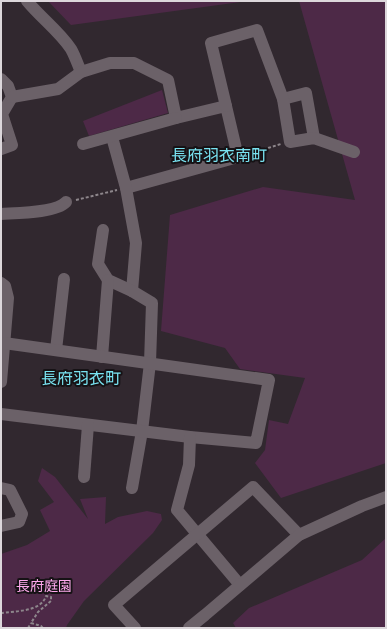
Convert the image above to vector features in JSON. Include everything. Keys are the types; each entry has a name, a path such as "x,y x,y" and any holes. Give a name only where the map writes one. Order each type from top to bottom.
{"street":[{"path":"27,1 65,41 72,51 81,72"},
{"path":"126,188 238,157 211,43 257,30 283,98 290,142 314,138 354,152"},
{"path":"1,149 12,145 2,114 12,97 58,89 81,72 110,63 134,63 168,80 176,118"},
{"path":"1,78 8,86 12,97"},
{"path":"283,98 306,93 314,138"},
{"path":"83,144 176,118 226,106"},
{"path":"112,137 126,188 136,243 132,291"},
{"path":"1,214 53,209 63,205 66,202"},
{"path":"103,230 98,264 108,280 132,291 152,304 150,363 142,432 132,488"},
{"path":"56,350 64,279"},
{"path":"102,356 108,280"},
{"path":"1,283 5,286 8,298 1,382"},
{"path":"1,414 190,438 256,443 269,380 4,343"},
{"path":"84,477 88,425"},
{"path":"190,438 188,464 177,510 196,535 240,585"},
{"path":"135,628 114,605 253,487 299,535"},
{"path":"1,488 10,490 22,514 19,522 1,526"},
{"path":"194,626 299,535 362,506 386,497"}],"path":[{"path":"238,157 290,142"},
{"path":"66,202 126,188"},
{"path":"1,613 37,607 44,601 46,596 51,597 51,601 38,612 28,628"},
{"path":"31,623 43,628"}],"green space":[{"path":"48,1 248,1 71,25"},
{"path":"299,1 386,1 386,463 281,498 255,463 265,450 269,420 288,424 305,378 240,369 225,348 161,331 170,215 263,187 355,200"},
{"path":"162,90 168,113 89,136 83,121"},
{"name":"長府庭園","path":"42,468 55,477 88,519 80,499 106,497 105,524 118,517 147,511 161,514 162,520 153,533 84,601 66,628 1,628 1,554 27,545 50,531 40,510 54,502 38,481"},
{"path":"386,538 386,628 236,628 233,623 249,608 362,560"}],"district":[{"name":"長府羽衣南町","path":"219,155"},
{"name":"長府羽衣町","path":"81,378"}]}
